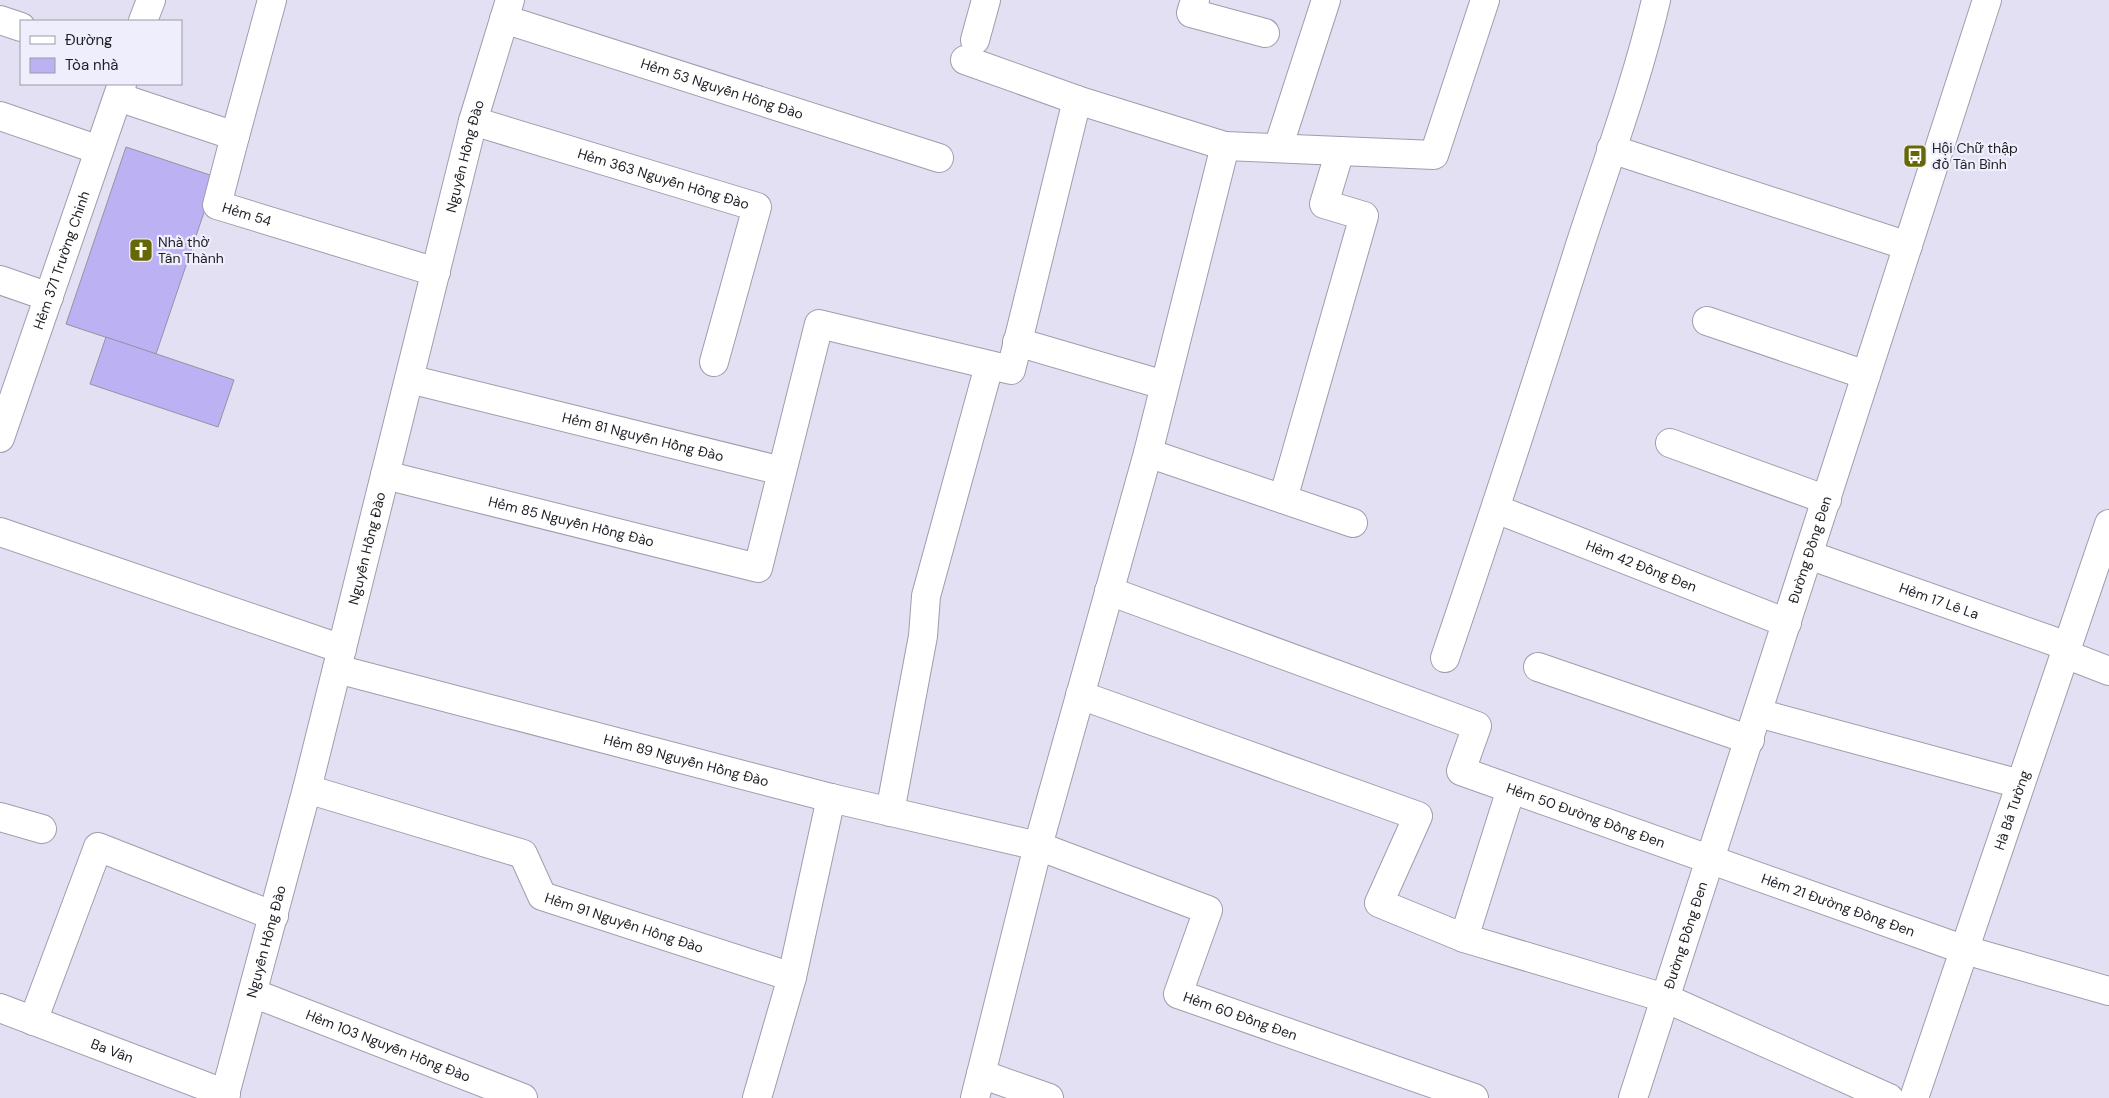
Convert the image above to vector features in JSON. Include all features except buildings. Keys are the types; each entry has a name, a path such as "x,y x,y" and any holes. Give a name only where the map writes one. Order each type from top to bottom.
{"street":[{"path":"143,20 151,0"},
{"path":"120,90 235,136 272,0"},
{"path":"986,0 970,50 1077,100 1225,146 1434,154 1486,0"},
{"path":"1195,0 1191,13 1265,34"},
{"path":"1278,148 1326,0"},
{"path":"1445,658 1496,509 1650,26 1656,0"},
{"name":"Đường Đồng Đen","path":"1633,1098 1750,740 1986,0"},
{"name":"Nguyễn Hồng Đào","path":"225,1096 307,789 473,121 507,10"},
{"name":"Hẻm 53 Nguyễn Hồng Đào","path":"507,10 939,158"},
{"path":"0,20 20,27"},
{"name":"Hẻm 371 Trường Chinh","path":"0,438 120,90"},
{"path":"782,471 819,324 1011,370 1077,100"},
{"path":"0,116 99,150"},
{"name":"Hẻm 363 Nguyễn Hồng Đào","path":"473,121 756,207 714,362"},
{"name":"Hẻm 54","path":"235,136 217,205 436,272"},
{"path":"1049,1098 978,1086 1038,846 1148,453 1225,146"},
{"path":"1611,149 1908,246"},
{"path":"1283,499 1364,216 1324,204 1340,151"},
{"path":"0,280 48,297"},
{"path":"1707,321 1866,375"},
{"path":"1017,342 1164,385"},
{"path":"890,812 924,636 926,596 989,366"},
{"name":"Hẻm 81 Nguyễn Hồng Đào","path":"409,379 782,471"},
{"path":"1670,443 1827,500"},
{"path":"1148,453 1353,523"},
{"name":"Hẻm 85 Nguyễn Hồng Đào","path":"385,475 758,568 782,471"},
{"name":"Hẻm 42 Đồng Đen","path":"1496,509 1787,623"},
{"name":"Hà Bá Tường","path":"1914,1098 2066,650 2104,553 2109,524"},
{"name":"Hẻm 89 Nguyễn Hồng Đào","path":"0,532 339,659 832,798 1038,846"},
{"name":"Hẻm 17 Lê La","path":"1809,555 2066,650 2109,672"},
{"name":"Hẻm 50 Đường Đồng Đen","path":"1109,591 1477,726 1461,771 1710,861"},
{"path":"1538,667 1750,740"},
{"path":"1080,694 1418,816 1379,903 1464,938 1665,998 1889,1098"},
{"path":"1758,713 2020,784"},
{"name":"Hẻm 91 Nguyễn Hồng Đào","path":"307,789 523,854 542,896 792,978"},
{"path":"1464,938 1511,789"},
{"path":"757,1098 792,978 832,798"},
{"path":"0,817 42,829"},
{"name":"Hẻm 60 Đồng Đen","path":"1038,846 1208,910 1178,994 1474,1098"},
{"path":"33,1021 98,847 274,916"},
{"name":"Hẻm 21 Đường Đồng Đen","path":"1710,861 1965,950 2109,991"},
{"name":"Hẻm 103 Nguyễn Hồng Đào","path":"253,993 523,1098"},
{"name":"Ba Vân","path":"0,1008 225,1096"}],"place":[{"name":"Hội Chữ thập đỏ Tân Bình","path":"1915,156"},
{"name":"Nhà thờ Tân Thành","path":"141,250"}]}
